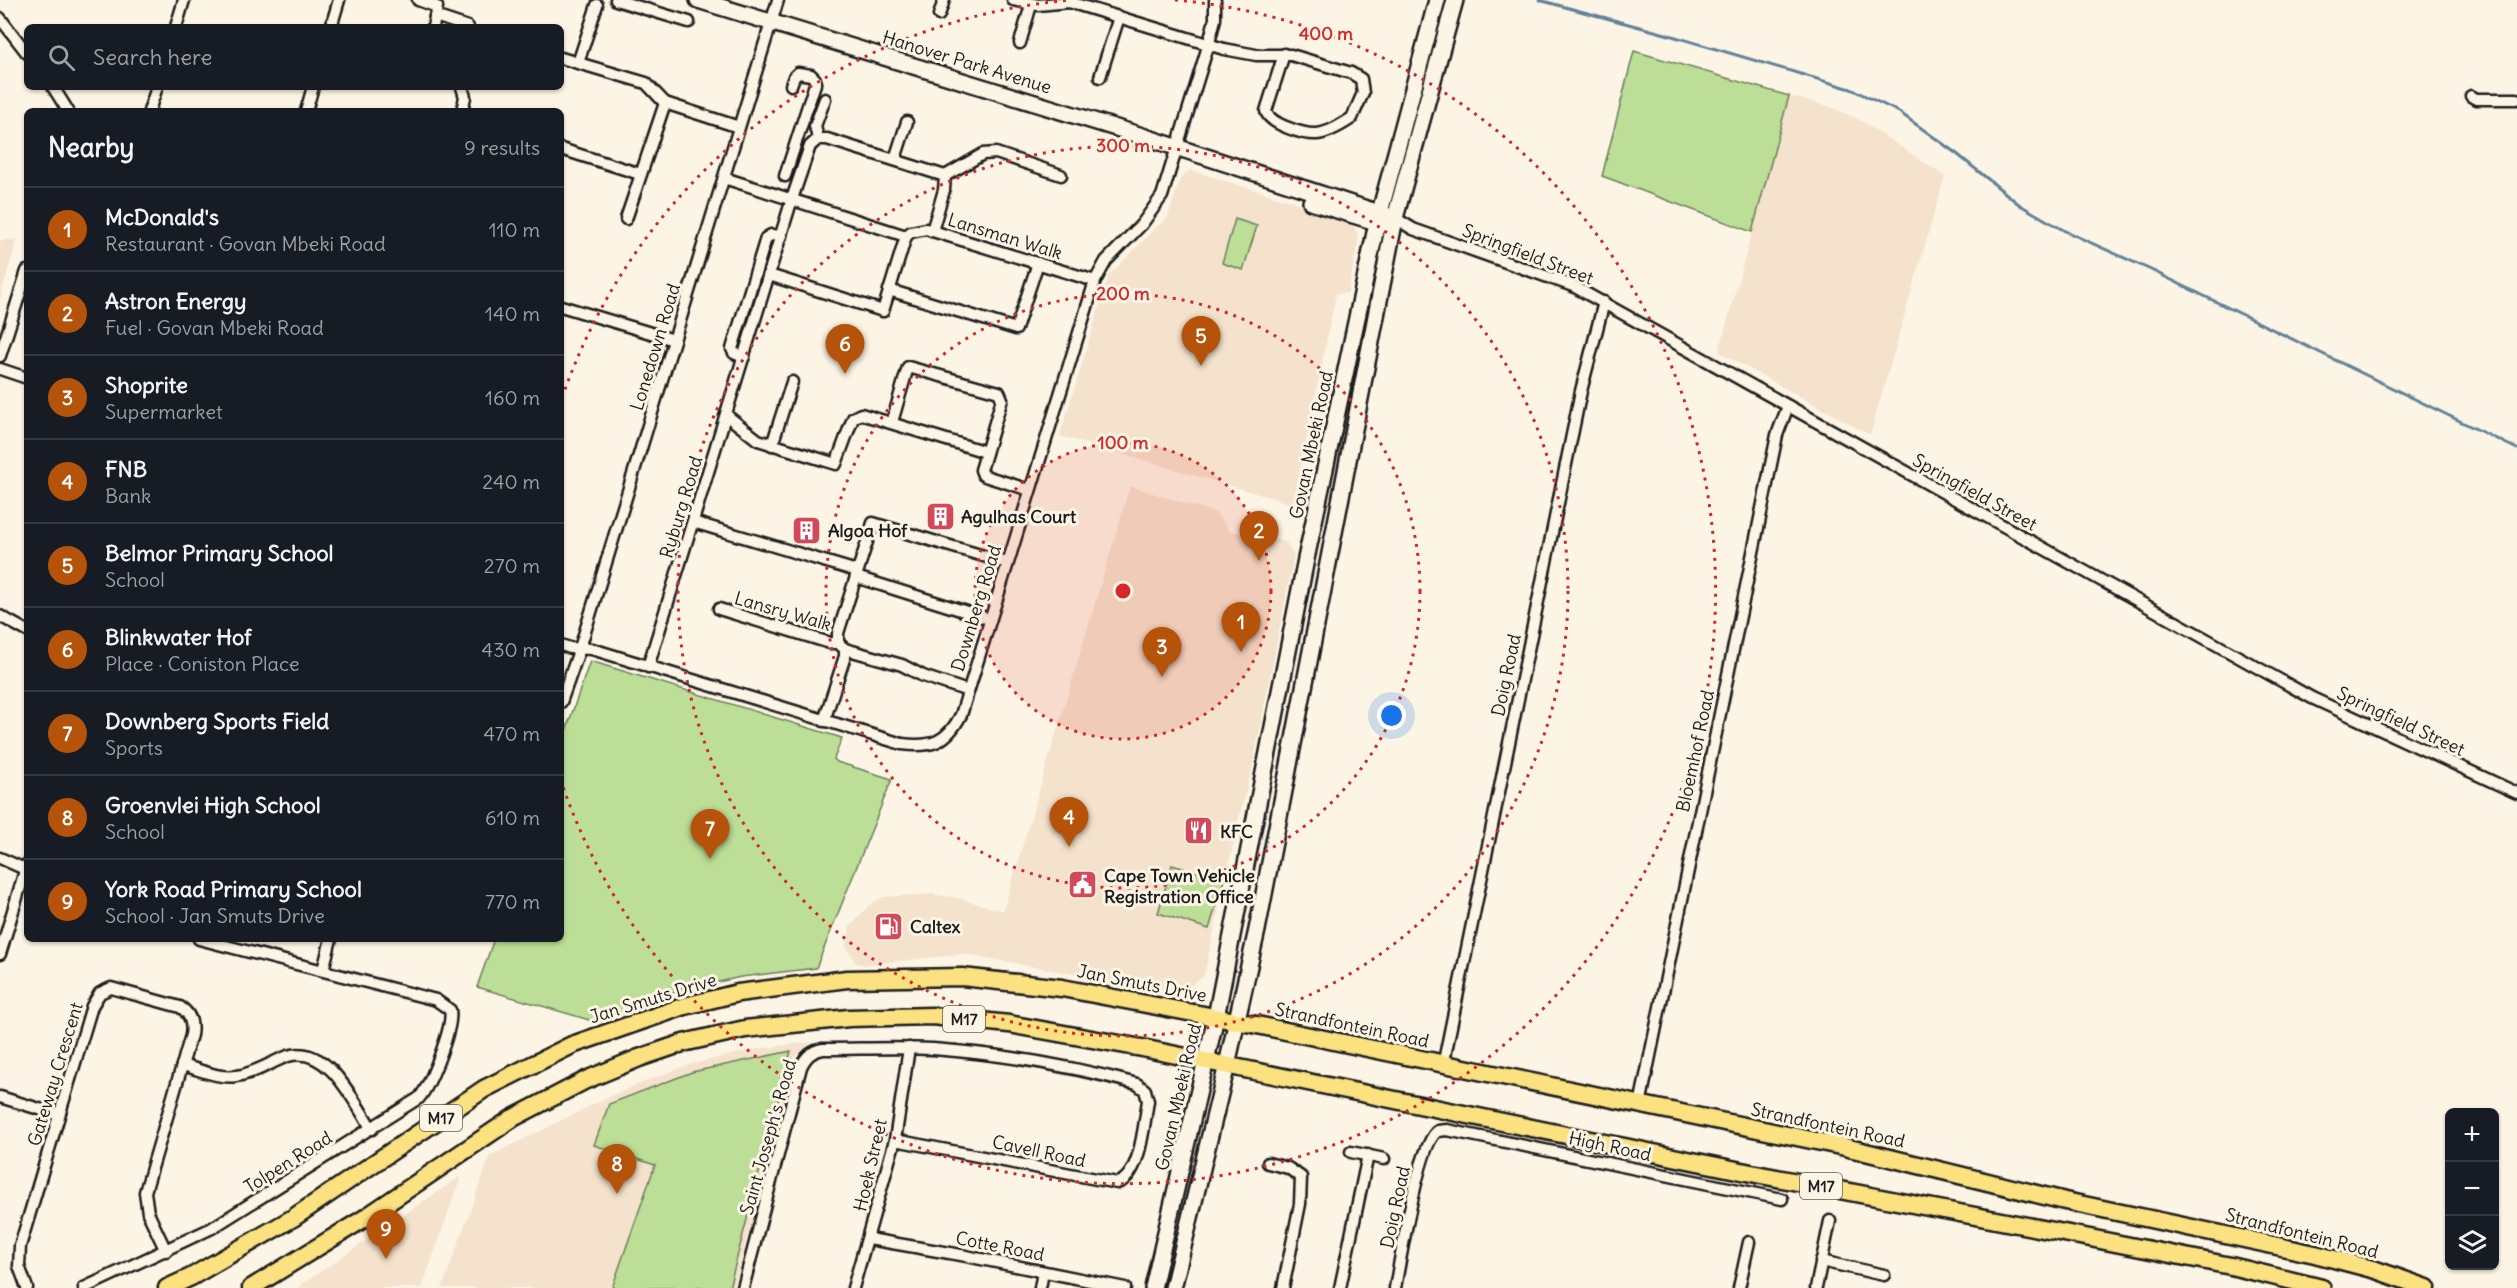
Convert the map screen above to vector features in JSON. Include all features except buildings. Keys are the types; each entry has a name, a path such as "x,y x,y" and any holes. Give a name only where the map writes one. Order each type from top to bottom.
{"main road":[{"name":"Hanover Park Avenue","path":"698,0 1177,148 1224,164 1276,190 1394,223"},
{"name":"Govan Mbeki Road","path":"1153,1288 1207,1061 1306,559 1378,218 1437,0"},
{"name":"Govan Mbeki Road","path":"1173,1288 1237,1022 1272,854 1394,223 1455,0"},
{"name":"Jan Smuts Drive","path":"167,1288 191,1277 293,1218 484,1089 572,1045 685,1006 749,991 848,979 962,977 1062,988 1216,1017"},
{"name":"M17","path":"250,1288 365,1218 513,1118 586,1080 639,1058 683,1043 745,1029 849,1018 932,1016 1050,1030 1761,1175 2121,1244 2322,1288"},
{"name":"Strandfontein Road","path":"1216,1017 1845,1148 2030,1193 2315,1254 2376,1270 2427,1288"}],"street":[{"path":"177,24 184,0"},
{"path":"332,24 339,0"},
{"path":"418,0 436,6 434,22"},
{"path":"616,0 636,3 689,22"},
{"name":"Lonedown Road","path":"564,693 580,648 778,0"},
{"path":"939,15 944,0"},
{"path":"1013,0 1031,5 1069,2 1224,49 1256,55 1284,54 1351,74 1361,79 1363,93 1352,118 1318,134 1312,134 1281,125 1267,117 1268,104 1284,54"},
{"name":"Downberg Road","path":"564,645 592,649 902,744 918,746 937,742 951,732 961,715 1095,281 1106,261 1142,224 1162,196 1209,43 1215,19 1215,0"},
{"path":"578,63 597,5"},
{"path":"1020,43 1031,5"},
{"path":"1100,77 1119,17"},
{"path":"0,18 24,49"},
{"path":"564,59 646,83 665,103 739,126"},
{"path":"785,176 815,79 811,75 798,73 790,85"},
{"path":"55,90 66,108"},
{"path":"150,108 156,90"},
{"path":"306,108 312,90"},
{"path":"463,90 465,97 463,108"},
{"path":"2471,96 2476,99 2517,99"},
{"path":"825,99 815,126 818,140 827,139 945,176 983,154 996,153 1061,175"},
{"path":"626,219 665,103"},
{"path":"895,159 907,122"},
{"name":"Ryburg Road","path":"648,667 792,199 810,146 818,140"},
{"path":"564,150 640,174"},
{"path":"793,153 806,157"},
{"path":"932,231 944,190 945,176"},
{"path":"724,178 906,236 883,311 769,275"},
{"name":"Springfield Street","path":"1394,223 1551,276 1604,302 2312,698 2517,793"},
{"name":"Lansman Walk","path":"906,236 920,229 932,231 1095,281"},
{"path":"744,357 732,350 766,238 771,235 781,236"},
{"path":"889,290 1016,329 1038,263"},
{"path":"0,356 24,280"},
{"name":"Doig Road","path":"1444,1056 1581,391 1604,302"},
{"path":"564,307 674,340"},
{"path":"892,422 908,367 915,367 1001,394 1002,399 981,470 983,475 1030,490"},
{"path":"0,369 24,377"},
{"path":"772,445 792,382"},
{"name":"Bloemhof Road","path":"1640,1105 1775,446 1788,406"},
{"path":"726,415 755,439 836,464 855,416 865,414 986,452"},
{"path":"693,522 990,619"},
{"name":"Lansry Walk","path":"824,721 845,656 838,633 873,523 1007,563"},
{"name":"Lansry Walk","path":"719,609 902,665 923,676 968,691"},
{"path":"0,616 24,629"},
{"path":"0,858 24,866"},
{"path":"0,954 24,874"},
{"path":"211,942 323,970 330,942"},
{"name":"Tolpen Road","path":"84,1288 212,1228 419,1098 425,1090 450,1023 450,1010 436,1000 323,970"},
{"name":"Gateway Crescent","path":"27,1288 20,1273 19,1253 92,1006 96,998 106,990 117,988 184,1009 192,1026 145,1192 148,1213 166,1251"},
{"name":"Saint Joseph's Road","path":"743,1288 804,1061 813,1052 823,1049 909,1048 980,1053 1137,1084 1145,1090 1148,1101 1143,1132"},
{"name":"Hoek Street","path":"853,1288 869,1239 895,1140 909,1048"},
{"path":"182,1065 235,1077 286,1057 306,1054 322,1061 332,1071 372,1129"},
{"path":"0,1097 59,1115"},
{"name":"High Road","path":"1432,1135 1438,1131 1447,1130 1782,1199"},
{"name":"Cavell Road","path":"895,1140 1117,1183 1126,1179 1133,1170 1143,1132"},
{"name":"Doig Road","path":"1395,1288 1419,1174 1427,1142 1432,1135"},
{"path":"1352,1152 1384,1159"},
{"path":"1340,1288 1368,1155"},
{"path":"1268,1163 1288,1168 1301,1177 1300,1204 1282,1288"},
{"path":"1815,1288 1830,1221"},
{"name":"Cotte Road","path":"869,1239 1125,1288"},
{"path":"1739,1288 1749,1242"},
{"path":"1821,1261 1884,1275"},
{"path":"1040,1288 1043,1272"}],"shaded area":[{"path":"1789,96 1831,107 1860,120 1945,176 1870,435 1719,352"},
{"path":"1190,170 1349,219 1359,237 1348,293 1336,294 1293,504 1060,436 1109,275 1167,219 1180,180"},
{"path":"17,239 0,299 0,241"},
{"path":"1130,486 1216,513 1230,531 1286,542 1294,556 1252,769 1204,976 1179,993 964,954 864,965 856,963 846,947 850,927 869,905 883,897 933,894 958,898 1003,911"},
{"path":"812,1042 795,1057 734,1288 442,1288 490,1156 608,1097 666,1073 692,1064 756,1049"},
{"path":"461,1176 422,1288 297,1288 383,1229"}],"green space":[{"path":"1634,51 1789,96 1752,232 1602,176"},
{"path":"1235,219 1257,226 1243,270 1222,263"},
{"path":"590,661 842,738 834,759 837,762 892,779 816,968 741,977 678,991 596,1022 477,987 493,942 564,942 564,736"},
{"path":"1172,865 1224,880 1209,929 1158,913"},
{"path":"791,1051 729,1288 612,1288 655,1165 594,1145 609,1104 692,1072"}],"waterway":[{"path":"1539,0 1662,33 1851,89 1899,112 1957,154 2020,205 2065,231 2151,270 2517,449"}],"place":[{"name":"Belmor Primary School","path":"1201,366"},
{"name":"Blinkwater Hof","path":"845,374"},
{"name":"Agulhas Court","path":"940,516"},
{"name":"Algoa Hof","path":"807,530"},
{"name":"Astron Energy","path":"1259,561"},
{"name":"McDonald's","path":"1241,652"},
{"name":"Shoprite","path":"1162,677"},
{"name":"KFC","path":"1199,831"},
{"name":"FNB","path":"1069,847"},
{"name":"Downberg Sports Field","path":"710,859"},
{"name":"Cape Town Vehicle Registration Office","path":"1083,885"},
{"name":"Caltex","path":"889,926"},
{"name":"Groenvlei High School","path":"617,1194"},
{"name":"York Road Primary School","path":"386,1259"}]}
